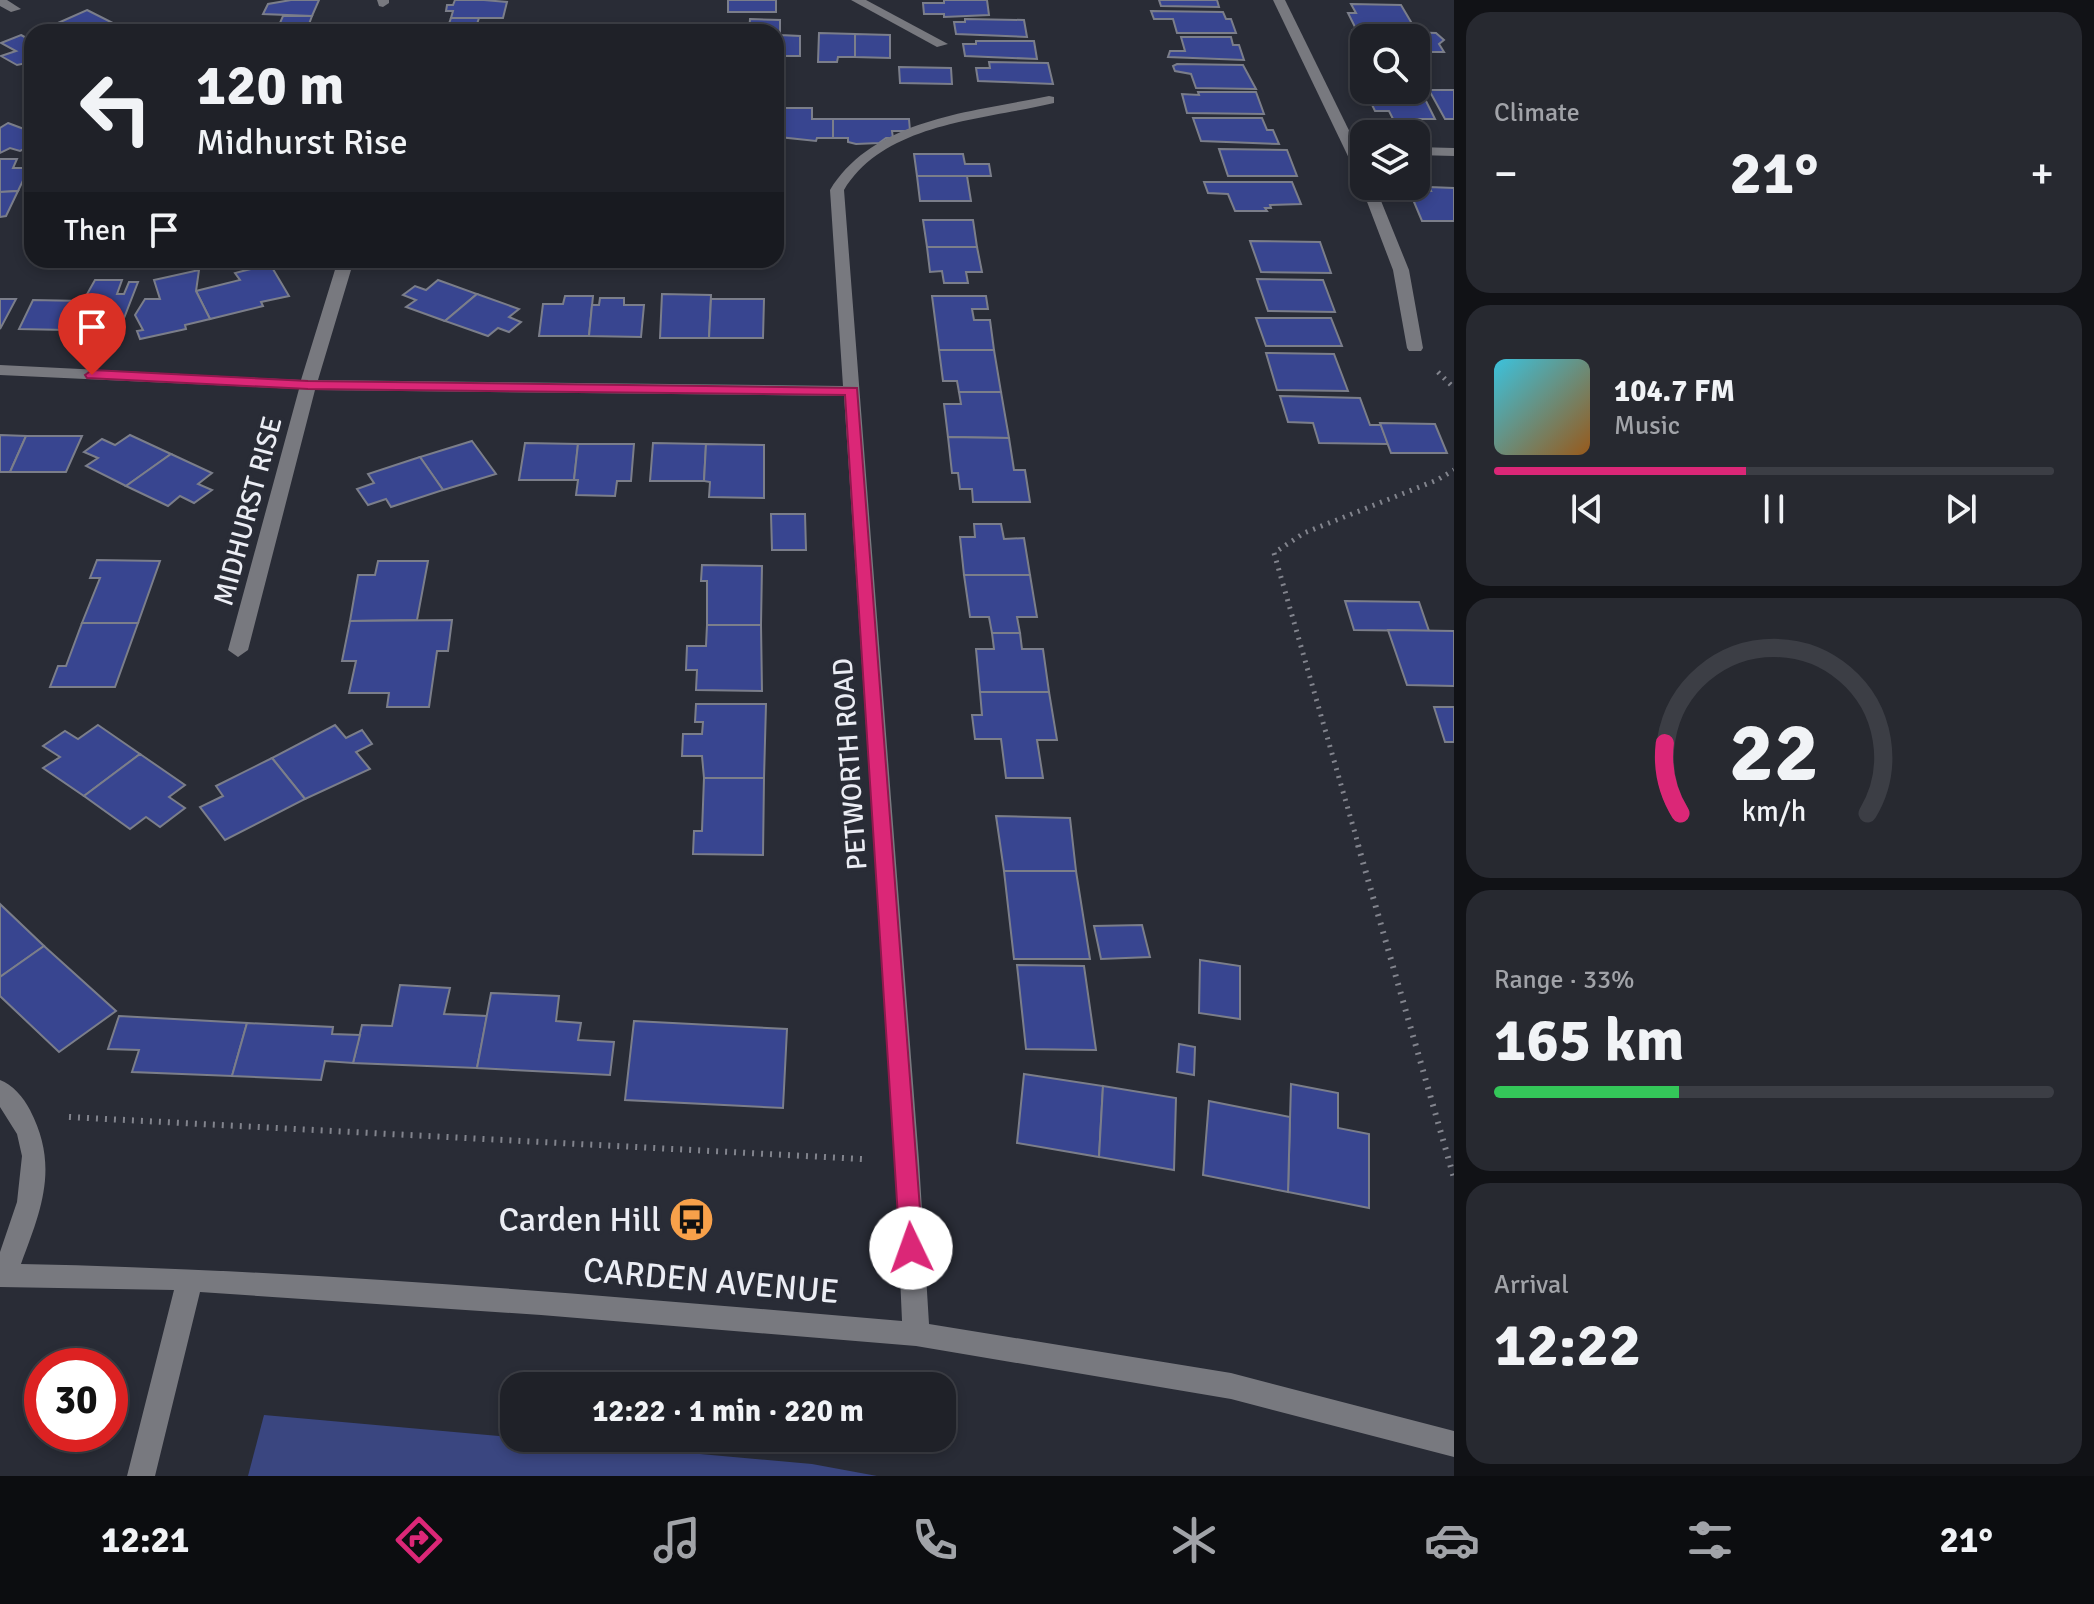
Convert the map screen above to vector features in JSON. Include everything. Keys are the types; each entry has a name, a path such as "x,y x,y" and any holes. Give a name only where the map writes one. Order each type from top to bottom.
{"street":[{"path":"857,0 942,44"},
{"path":"1279,0 1350,134"},
{"path":"0,1 15,9"},
{"name":"PETWORTH ROAD","path":"916,1334 907,1161 837,190 854,165 895,141 975,115 1049,100"},
{"path":"1430,151 1454,152"},
{"path":"1374,200 1401,270 1415,348"},
{"name":"MIDHURST RISE","path":"238,650 308,385 344,268"},
{"name":"MIDHURST RISE","path":"0,370 308,385 852,391"},
{"path":"0,1090 24,1114 36,1149 26,1216 2,1275"},
{"name":"CARDEN AVENUE","path":"2,1275 190,1279 541,1303 916,1334 1231,1386 1454,1444"},
{"path":"141,1476 190,1279"}],"path":[{"path":"1454,470 1437,480 1304,533 1274,553 1454,1178"},
{"path":"24,1114 907,1161"}],"shaded area":[{"path":"264,1415 500,1436 500,1452 678,1452 812,1464 877,1476 248,1476"}],"building":[{"path":"319,0 312,16 263,14 268,4"},
{"path":"455,0 507,2 503,18 451,18 453,11 446,11 447,5 453,5"},
{"path":"728,0 776,0 776,12 728,12"},
{"path":"944,0 987,0 989,15 944,17 944,14 924,14 923,3 944,3"},
{"path":"1159,0 1217,0 1219,7 1161,6"},
{"path":"1351,4 1401,5 1412,24 1354,24 1348,13 1356,13"},
{"path":"87,10 115,24 60,24"},
{"path":"1151,11 1223,12 1226,19 1231,19 1236,33 1177,33 1173,19 1154,19"},
{"path":"283,16 312,16 309,24 274,24 280,23"},
{"path":"451,18 479,18 477,24 449,24"},
{"path":"750,19 780,20 780,24 750,24"},
{"path":"965,19 1024,20 1027,37 956,34 954,22 965,22"},
{"path":"819,33 855,34 855,57 838,57 837,62 818,62"},
{"path":"1430,33 1436,33 1444,40 1439,44 1444,52 1430,52"},
{"path":"855,34 890,35 890,58 855,57"},
{"path":"784,35 800,36 800,56 784,56"},
{"path":"24,37 24,64 17,65 1,56 16,51 1,43"},
{"path":"1181,37 1231,37 1233,45 1239,45 1244,60 1168,57 1170,51 1185,51"},
{"path":"976,41 1034,41 1037,59 965,56 963,44 976,44"},
{"path":"989,62 1048,63 1053,84 978,81 976,68 990,68"},
{"path":"1243,65 1256,89 1196,88 1191,74 1175,71 1173,66"},
{"path":"899,67 951,68 952,84 900,83"},
{"path":"1430,90 1454,90 1454,119 1445,119"},
{"path":"1198,92 1256,92 1264,114 1187,113 1182,94 1199,95"},
{"path":"1372,104 1428,104 1435,119 1393,119 1389,111 1375,111"},
{"path":"784,108 812,108 812,119 833,119 833,138 817,138 816,141 784,138"},
{"path":"1193,118 1262,118 1267,130 1273,130 1279,144 1201,141"},
{"path":"833,119 909,119 910,131 892,131 893,138 879,143 856,144 848,142 848,138 833,138"},
{"path":"8,123 24,129 24,149 10,148 0,153 0,128"},
{"path":"1219,149 1287,150 1297,176 1228,176"},
{"path":"914,154 963,154 965,164 989,164 991,176 917,176"},
{"path":"0,159 17,159 13,168 24,168 24,178 18,191 0,192"},
{"path":"917,176 967,176 971,201 920,201"},
{"path":"1204,182 1292,182 1301,204 1270,205 1271,208 1265,208 1267,211 1235,211 1228,194 1208,193"},
{"path":"1430,187 1454,188 1454,221 1422,221 1413,200 1430,200"},
{"path":"18,191 6,216 0,217 0,192"},
{"path":"923,220 973,220 977,247 927,247"},
{"path":"1250,241 1320,242 1331,273 1261,272"},
{"path":"927,247 977,247 982,272 966,272 968,283 944,283 942,271 930,272"},
{"path":"272,268 289,296 210,319 196,291 240,280 235,273"},
{"path":"199,270 196,291 210,319 185,325 186,329 140,339 137,331 143,330 135,315 145,299 160,299 154,280"},
{"path":"1257,279 1323,280 1335,312 1268,311"},
{"path":"95,280 122,280 117,294 124,294 129,282 138,282 119,331 67,330"},
{"path":"438,280 477,294 445,321 406,307 416,300 403,295 415,286 426,290"},
{"path":"477,294 519,309 509,317 521,322 509,332 498,328 488,336 445,321"},
{"path":"662,294 711,295 709,338 660,338"},
{"path":"565,296 593,296 589,336 539,336 543,304 563,304"},
{"path":"932,296 986,296 988,309 972,309 974,320 990,320 994,350 939,350"},
{"path":"600,298 624,298 624,305 644,305 641,337 589,336 592,305 599,305"},
{"path":"0,299 16,299 0,329"},
{"path":"711,299 764,299 763,338 709,338"},
{"path":"33,300 82,301 67,330 19,329"},
{"path":"1256,318 1331,318 1342,346 1266,346"},
{"path":"939,350 994,350 1001,392 959,392 957,381 943,381"},
{"path":"1266,353 1334,354 1348,391 1277,390"},
{"path":"959,392 1001,392 1009,438 948,437 944,404 961,404"},
{"path":"1280,396 1360,398 1370,425 1381,425 1388,444 1319,443 1313,423 1288,422"},
{"path":"1380,423 1435,424 1447,453 1391,453"},
{"path":"0,435 26,436 10,472 0,472"},
{"path":"130,435 171,454 126,486 86,466 98,458 84,452 102,439 115,445"},
{"path":"26,436 82,436 66,472 10,472"},
{"path":"948,437 1009,438 1014,470 1025,470 1030,502 973,502 972,489 960,489 958,473 952,473"},
{"path":"472,441 496,474 443,490 420,457"},
{"path":"525,443 578,444 574,480 519,480"},
{"path":"653,443 706,444 704,481 650,481"},
{"path":"578,444 634,444 631,481 617,481 615,496 576,495 578,480 574,480"},
{"path":"706,444 764,445 764,498 709,497 710,482 704,481"},
{"path":"171,454 212,473 198,484 212,490 194,503 180,496 168,506 126,486"},
{"path":"420,457 443,490 391,507 386,499 368,505 357,489 374,483 368,474"},
{"path":"771,514 805,514 806,550 772,550"},
{"path":"974,524 1001,524 1004,539 1024,538 1030,575 964,575 960,537 975,537"},
{"path":"97,560 160,561 138,623 82,623 100,578 90,578"},
{"path":"378,561 428,561 417,620 350,621 358,575 375,575"},
{"path":"702,565 762,566 761,625 707,625 707,581 701,581"},
{"path":"964,575 1030,575 1037,617 1017,617 1020,633 992,633 989,617 970,617"},
{"path":"1345,601 1419,602 1429,631 1354,630"},
{"path":"452,620 448,651 437,651 429,707 387,707 389,693 349,693 356,661 342,661 350,621"},
{"path":"82,623 138,623 115,687 50,687 58,666 66,666"},
{"path":"707,625 761,625 762,691 696,690 697,670 686,670 687,646 706,646"},
{"path":"1388,630 1454,631 1454,686 1407,685"},
{"path":"992,633 1020,633 1022,649 1043,649 1049,692 980,692 976,649 994,649"},
{"path":"980,692 1049,692 1057,740 1037,740 1043,778 1006,778 1001,739 975,739 972,715 982,715"},
{"path":"696,704 766,704 764,778 704,778 702,756 682,756 683,734 702,734 703,722 695,722"},
{"path":"1434,707 1454,707 1454,742 1445,742"},
{"path":"98,725 140,754 84,796 43,768 60,757 43,746 65,731 78,739"},
{"path":"335,725 346,738 362,730 372,744 356,752 370,769 305,799 272,758"},
{"path":"140,754 185,785 169,797 185,808 160,827 146,817 130,829 84,796"},
{"path":"272,758 305,799 225,840 200,807 223,796 216,786"},
{"path":"704,778 764,778 763,855 693,854 694,831 702,831"},
{"path":"996,816 1070,818 1076,871 1004,871"},
{"path":"1004,871 1076,871 1090,959 1014,959"},
{"path":"0,904 44,946 0,977"},
{"path":"1142,925 1150,957 1101,959 1094,926"},
{"path":"44,946 116,1011 59,1052 0,996 0,977"},
{"path":"1200,960 1240,966 1240,1019 1199,1013"},
{"path":"1017,965 1084,966 1096,1050 1026,1049"},
{"path":"400,985 450,988 444,1014 487,1016 477,1068 353,1063 362,1025 392,1026"},
{"path":"491,993 559,996 556,1021 581,1023 578,1040 614,1042 610,1075 477,1068"},
{"path":"119,1016 247,1023 232,1076 132,1072 139,1050 108,1049"},
{"path":"634,1021 787,1029 783,1108 625,1100"},
{"path":"247,1023 333,1027 332,1034 360,1035 353,1063 325,1061 321,1080 232,1076"},
{"path":"1179,1044 1195,1047 1194,1075 1177,1072"},
{"path":"1024,1074 1103,1086 1099,1157 1017,1143"},
{"path":"1291,1084 1338,1093 1338,1128 1369,1134 1369,1208 1288,1192"},
{"path":"1103,1086 1176,1098 1174,1170 1099,1157"},
{"path":"1209,1101 1290,1117 1288,1192 1203,1175"}],"place":[{"name":"Carden Hill","path":"692,1220"}],"route":[{"path":"92,375 308,385 852,391 911,1248"}]}
